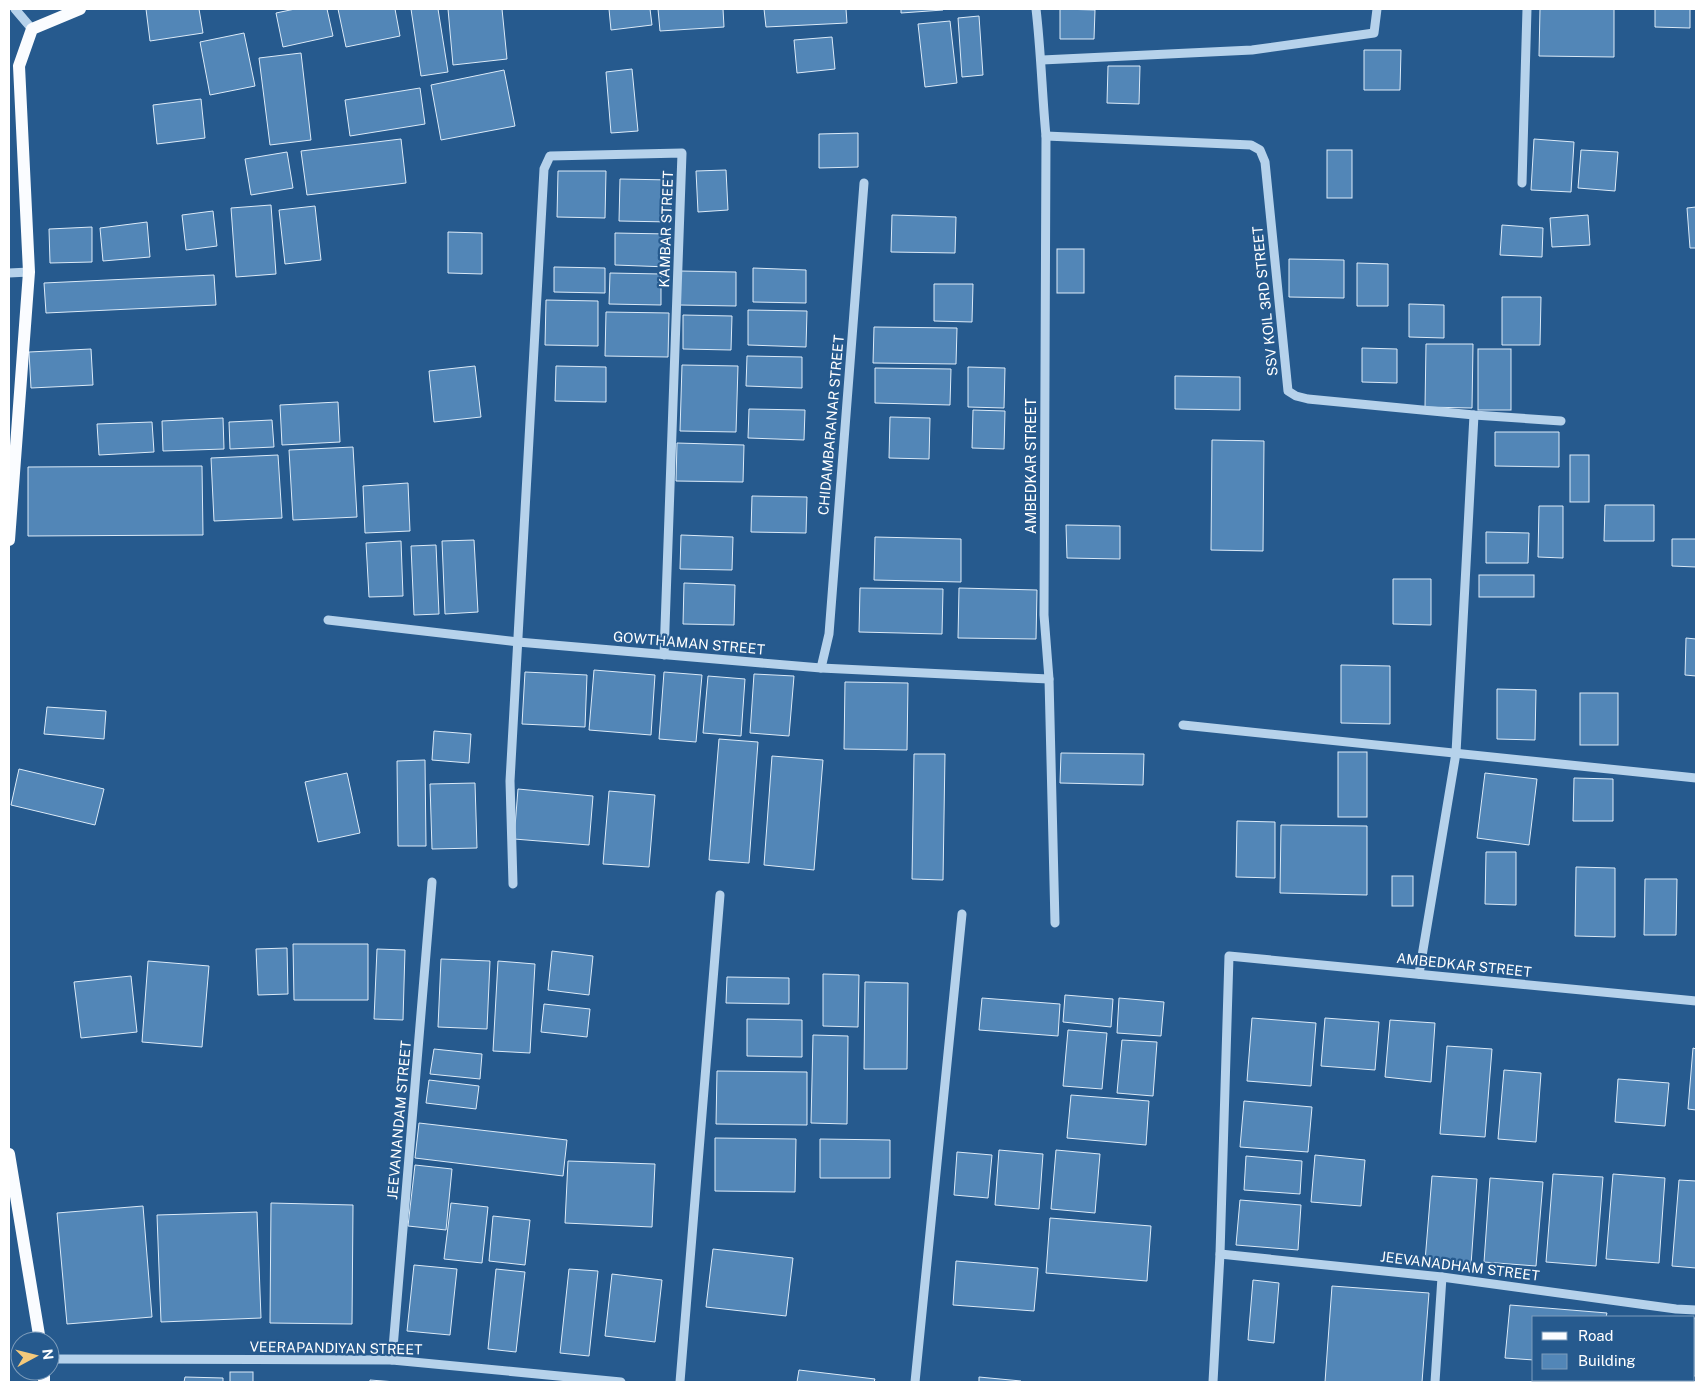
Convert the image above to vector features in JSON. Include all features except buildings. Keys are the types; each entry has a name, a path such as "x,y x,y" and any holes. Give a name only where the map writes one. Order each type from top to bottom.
{"main road":[{"path":"9,540 29,272 19,66 32,29 80,9"},
{"path":"9,1154 38,1331"}],"street":[{"path":"16,9 32,29"},
{"name":"AMBEDKAR STREET","path":"1036,9 1042,60 1042,96 1046,136 1044,615 1049,679 1055,923"},
{"path":"1042,60 1252,50 1374,33 1377,9"},
{"path":"1522,183 1527,9"},
{"name":"SSV KOIL 3RD STREET","path":"1046,136 1251,145 1260,150 1265,162 1288,391 1296,396 1308,399 1474,415 1561,421"},
{"name":"KAMBAR STREET","path":"518,642 544,169 550,156 682,153 664,655"},
{"name":"CHIDAMBARANAR STREET","path":"821,668 829,624 864,184"},
{"path":"9,273 29,272"},
{"path":"1420,974 1456,753 1474,415"},
{"name":"GOWTHAMAN STREET","path":"328,620 518,642 821,668 1049,679"},
{"path":"513,884 510,781 518,642"},
{"path":"1183,725 1696,778"},
{"name":"JEEVANANDAM STREET","path":"392,1360 432,882"},
{"path":"680,1382 720,895"},
{"path":"915,1382 962,914"},
{"name":"AMBEDKAR STREET","path":"1220,1254 1229,956 1696,1001"},
{"path":"1213,1382 1220,1254"},
{"name":"JEEVANADHAM STREET","path":"1220,1254 1442,1277 1676,1313 1696,1310"},
{"path":"1436,1382 1442,1277"},
{"name":"VEERAPANDIYAN STREET","path":"60,1359 392,1360 621,1382"}]}
